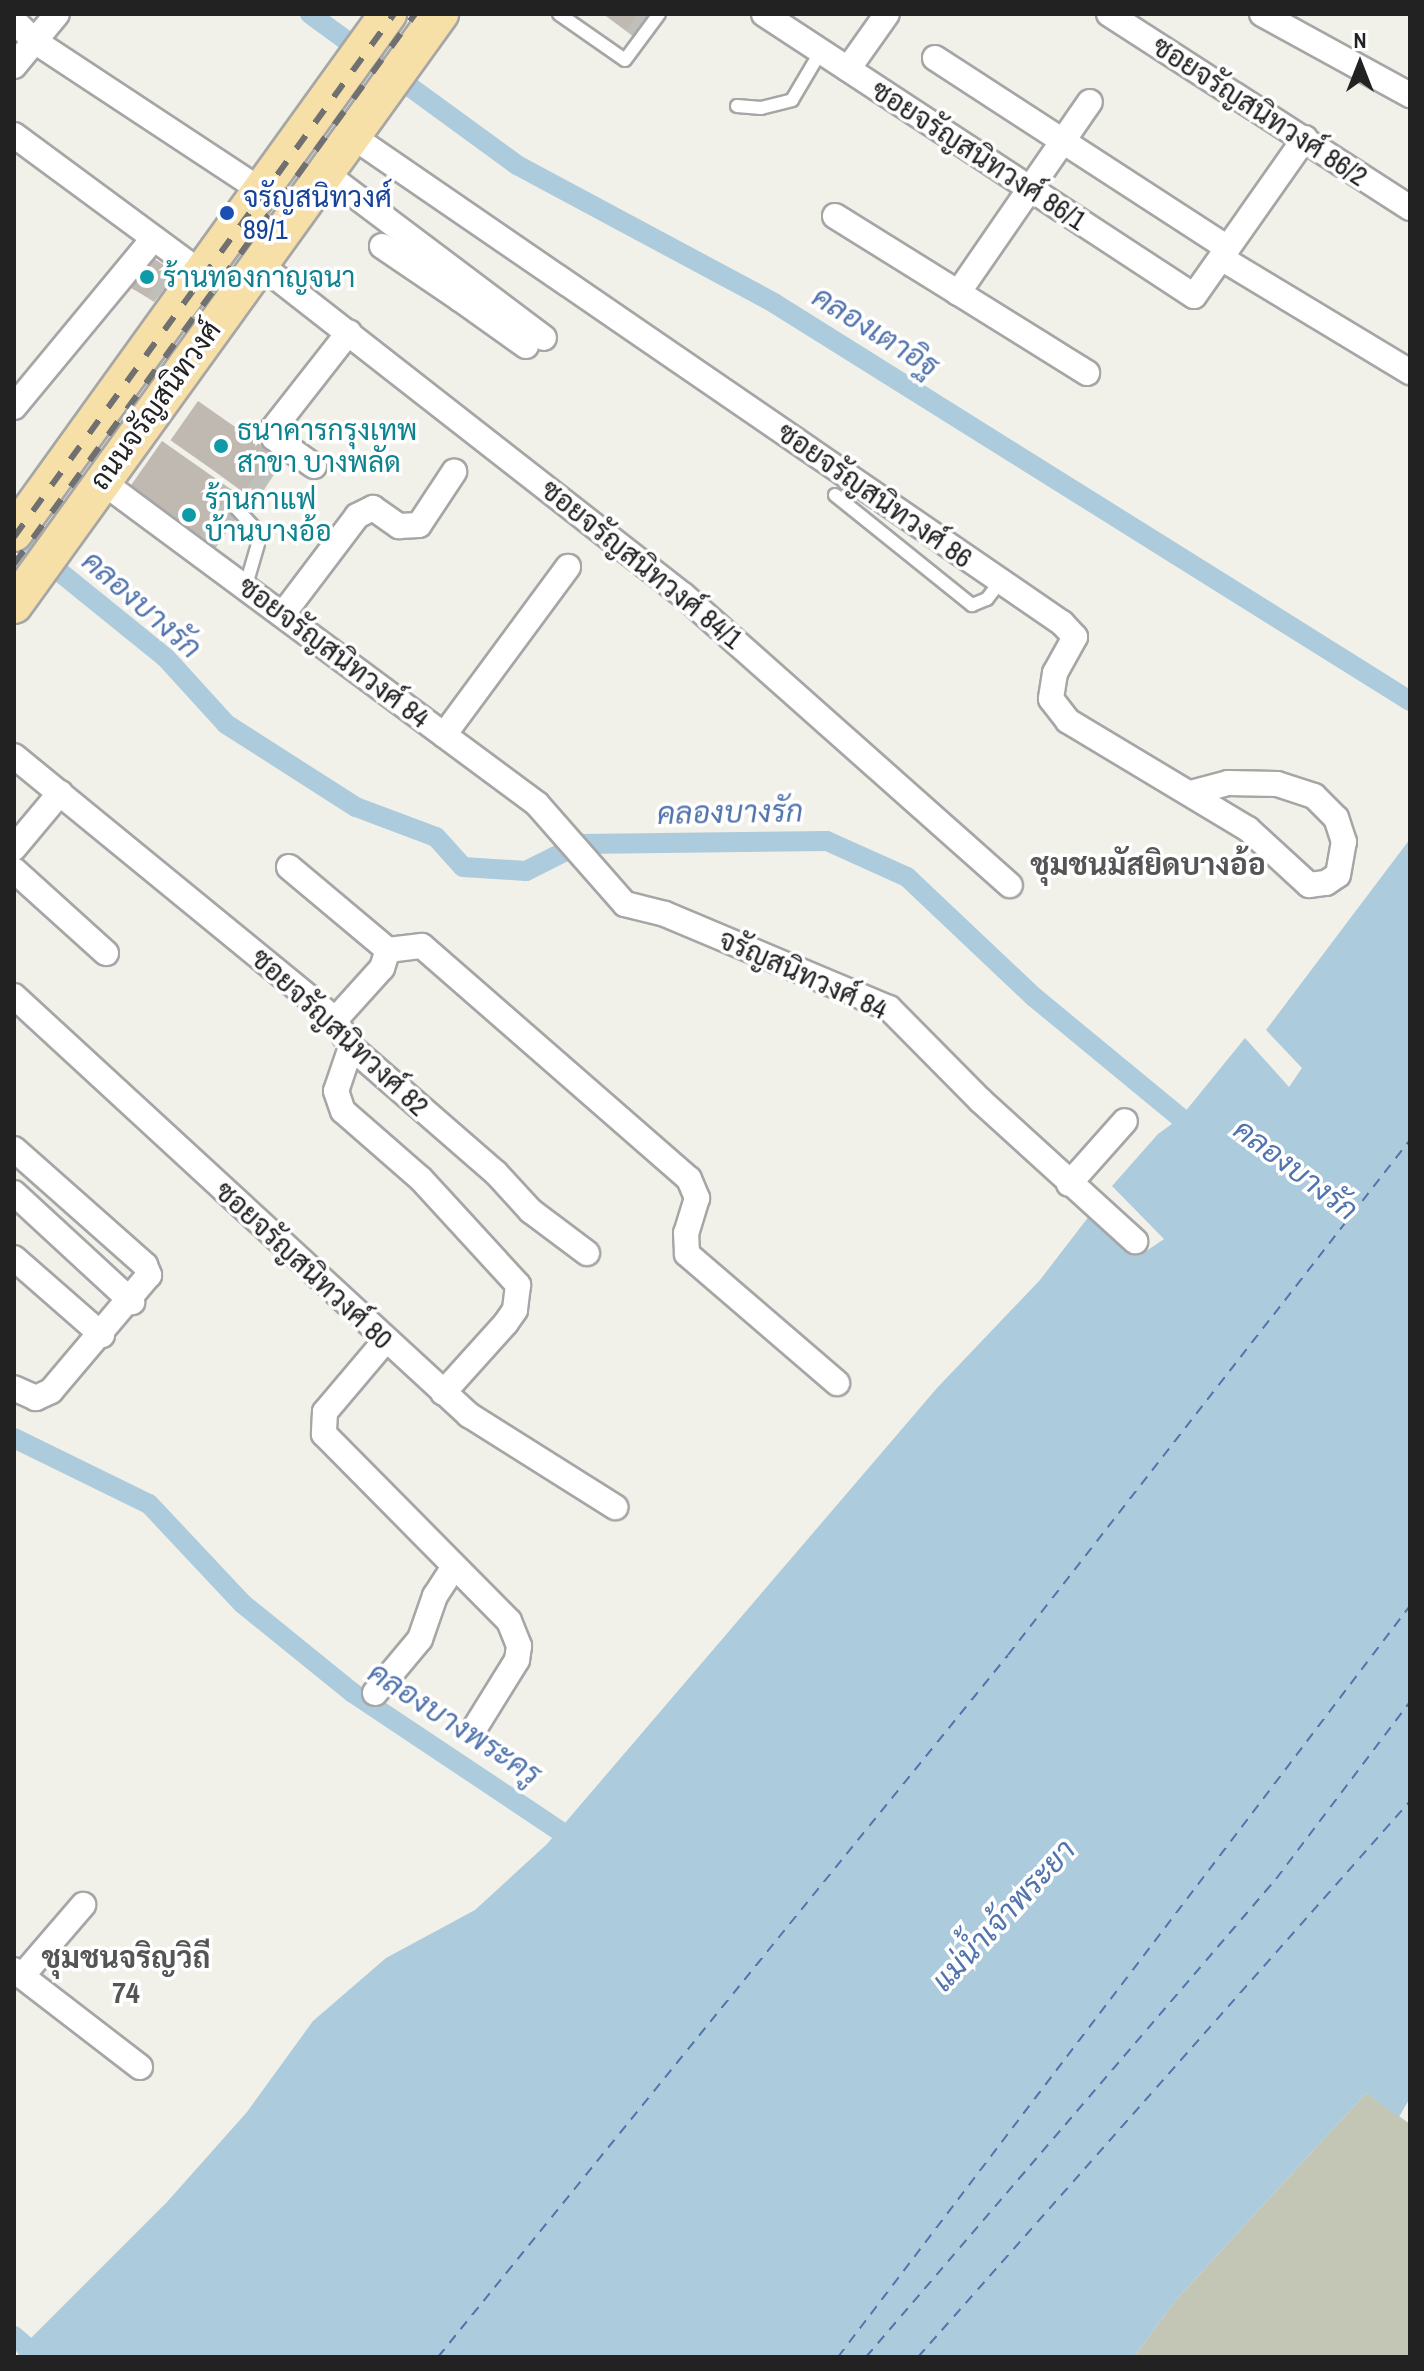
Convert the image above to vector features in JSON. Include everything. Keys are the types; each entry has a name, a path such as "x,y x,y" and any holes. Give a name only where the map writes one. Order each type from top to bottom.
{"main road":[{"name":"ถนนจรัญสนิทวงศ์","path":"14,605 100,480 440,14"},
{"name":"ถนนจรัญสนิทวงศ์","path":"20,514 383,22"}],"street":[{"path":"14,66 57,14"},
{"name":"ซอยจรัญสนิทวงศ์ 86/1","path":"764,14 1194,296 1225,253"},
{"path":"848,69 887,14"},
{"name":"ซอยจรัญสนิทวงศ์ 86/2","path":"1109,14 1410,208"},
{"path":"1262,14 1410,95"},
{"path":"14,21 36,42 259,189"},
{"path":"935,58 1225,253 1410,372"},
{"path":"958,293 1090,102"},
{"path":"14,135 200,272"},
{"name":"ซอยจรัญสนิทวงศ์ 86","path":"352,136 596,299 1075,637 1055,673 1051,699 1068,721 1248,829 1309,885 1326,883 1338,875 1344,842 1336,818 1314,796 1277,784 1228,783 1190,793"},
{"path":"1225,253 1305,138"},
{"path":"325,173 465,291 535,342"},
{"path":"835,216 1087,373"},
{"path":"14,407 50,361 66,350 154,238"},
{"path":"382,246 465,291"},
{"name":"ซอยจรัญสนิทวงศ์ 84/1","path":"258,263 683,595 1010,885"},
{"path":"314,466 274,438 273,429 349,332"},
{"path":"283,614 357,516 373,508 399,526 419,525 454,472"},
{"name":"ซอยจรัญสนิทวงศ์ 84","path":"100,480 246,585 537,804 562,832"},
{"path":"444,735 568,567"},
{"name":"ซอยจรัญสนิทวงศ์ 82","path":"14,756 335,1020 351,1047 496,1173 531,1211 587,1253"},
{"path":"14,848 60,793"},
{"name":"จรัญสนิทวงศ์ 84","path":"562,832 625,904 665,914 889,1008 1069,1184 1135,1241"},
{"path":"289,867 388,950 422,946 689,1179 697,1198 686,1233 687,1254 837,1383"},
{"path":"14,870 106,953"},
{"path":"335,1020 382,968 388,950"},
{"name":"ซอยจรัญสนิทวงศ์ 80","path":"14,996 443,1393 484,1427 615,1507"},
{"path":"351,1047 336,1091 343,1111 421,1179 518,1285 515,1310 506,1323 443,1393"},
{"path":"1069,1184 1125,1121"},
{"path":"14,1149 145,1265 148,1281 43,1397 26,1396 14,1388"},
{"path":"14,1193 132,1302"},
{"path":"14,1258 102,1335"},
{"path":"385,1341 325,1412 324,1434 509,1621 519,1646 514,1669 476,1726"},
{"path":"375,1693 420,1639 435,1596 454,1567"},
{"path":"83,1905 18,1973 140,2067"}],"lane":[{"path":"559,14 625,60 659,14"},
{"path":"737,106 761,108 792,100 821,51"},
{"path":"835,495 972,605 987,599 1000,582"},
{"path":"237,509 254,527 258,544 246,585"}],"shaded area":[{"path":"1366,2093 1410,2124 1410,2357 1134,2357 1175,2301"}],"water":[{"name":"แม่น้ำเจ้าพระยา","path":"1410,839 1410,2098 1399,2117 1366,2093 1175,2301 1134,2357 20,2357 17,2352 167,2202 247,2112 313,2021 386,1958 475,1910 547,1844 937,1388 1040,1280 1093,1211 1142,1254 1164,1239 1112,1186 1158,1134 1180,1118 1245,1038 1289,1087 1302,1068 1266,1030"}],"building":[{"path":"605,14 638,14 626,30"},
{"name":"ร้านทองกาญจนา","path":"150,256 170,269 147,297 124,284"},
{"name":"ธนาคารกรุงเทพ สาขา บางพลัด","path":"198,401 272,453 244,492 170,440"},
{"name":"ร้านกาแฟ บ้านบางอ้อ","path":"162,441 232,490 198,537 129,489"}],"waterway":[{"name":"คลองเตาอิฐ","path":"310,14 517,165 774,303 1410,701"},
{"name":"คลองบางรัก","path":"14,535 166,658 226,724 356,807 436,837 463,867 526,871 580,844 827,841 907,877 1034,997 1200,1134"},
{"name":"คลองบางพระครู","path":"14,1438 149,1504 243,1604 353,1693 578,1843"},
{"path":"14,2336 38,2357"}],"ferry route":[{"path":"438,2357 1008,1655 1410,1140"},
{"path":"838,2357 1410,1606"},
{"path":"866,2357 1276,1879 1410,1702"},
{"path":"918,2357 1410,1801"}],"railway":[{"path":"14,537 394,14"},
{"path":"14,564 415,14"}],"place":[{"name":"จรัญสนิทวงศ์ 89/1","path":"227,213"},
{"name":"ร้านทองกาญจนา","path":"147,277"},
{"name":"ธนาคารกรุงเทพ สาขา บางพลัด","path":"221,446"},
{"name":"ร้านกาแฟ บ้านบางอ้อ","path":"189,515"}],"district":[{"name":"ชุมชนมัสยิดบางอ้อ","path":"1148,864"},
{"name":"ชุมชนจริญวิถี 74","path":"126,1974"}]}
